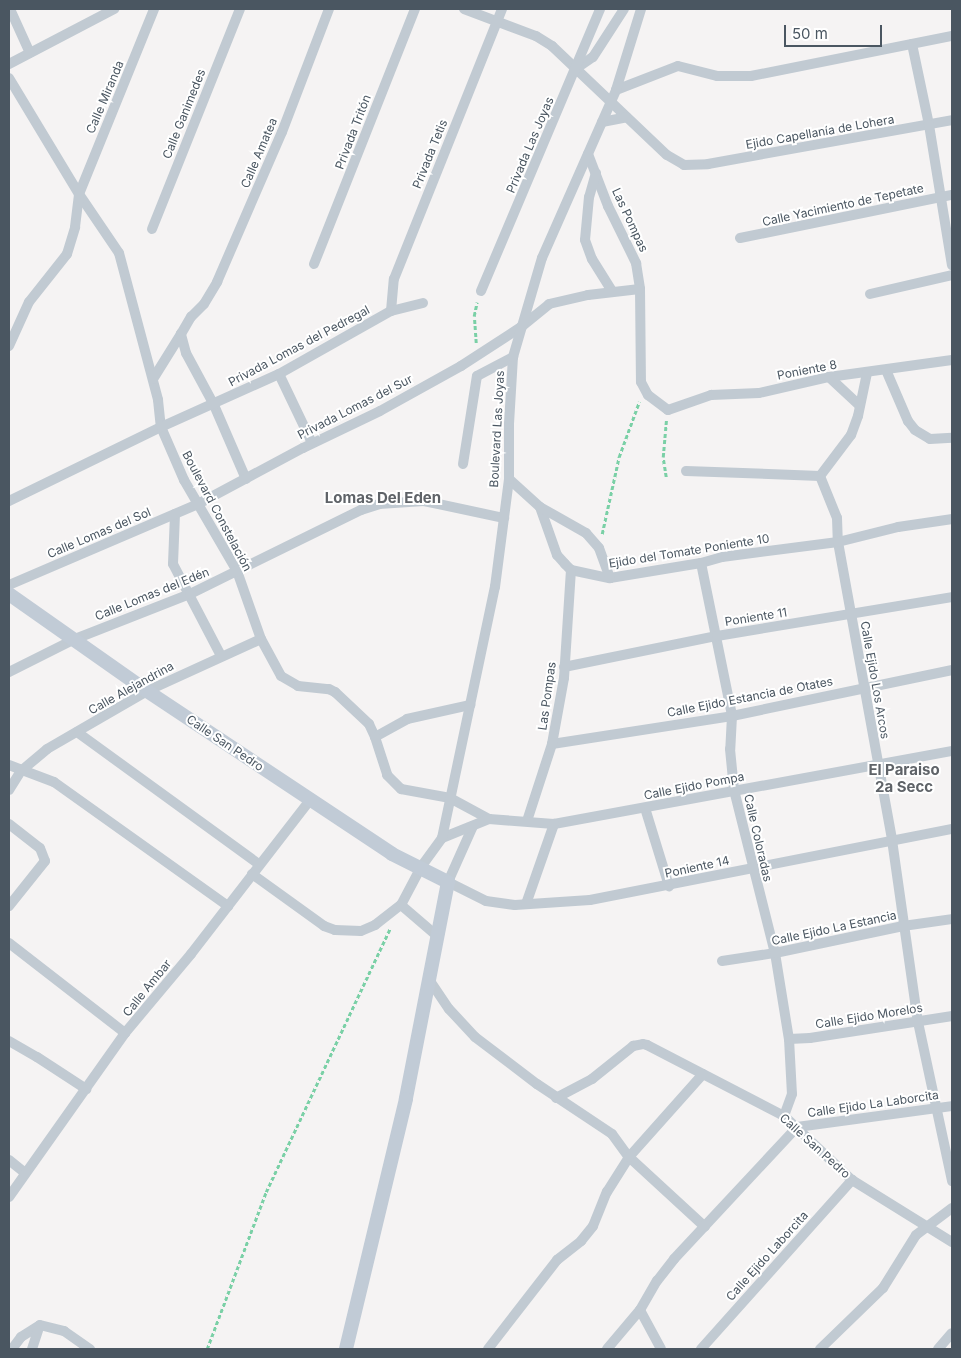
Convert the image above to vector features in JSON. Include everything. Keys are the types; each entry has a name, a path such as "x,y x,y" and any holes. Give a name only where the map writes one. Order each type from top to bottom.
{"street":[{"path":"10,9 30,53"},
{"path":"9,64 114,9"},
{"name":"Calle Miranda","path":"9,346 30,302 68,254 75,227 79,194 154,9"},
{"name":"Calle Ganimedes","path":"152,229 240,9"},
{"name":"Calle Amatea","path":"153,379 190,317 204,304 217,282 282,132 329,9"},
{"name":"Privada Tritón","path":"314,264 414,9"},
{"path":"464,9 497,21 552,46 627,117"},
{"name":"Privada Tetis","path":"391,311 394,279 502,9"},
{"name":"Privada Las Joyas","path":"481,291 600,9"},
{"path":"576,68 593,57 624,9"},
{"name":"Boulevard Las Joyas","path":"442,838 495,587 508,479 508,424 513,357 547,246 616,90 641,9"},
{"path":"616,90 678,66 717,76 751,76 952,36"},
{"path":"912,44 929,125 952,265"},
{"name":"Boulevard Constelación","path":"9,78 79,194 119,253 153,379 158,400 161,428 184,480 237,571 261,639 281,676 298,686 329,689 335,692 369,724 387,776 401,789 450,798 489,819"},
{"path":"602,122 627,117"},
{"name":"Ejido Capellanía de Lohera","path":"627,117 676,162 692,165 952,120"},
{"name":"Las Pompas","path":"588,154 608,206 636,263 640,289 639,374 644,389"},
{"path":"596,173 590,197 585,240 592,259 612,291"},
{"name":"Calle Yacimiento de Tepetate","path":"740,238 952,196"},
{"path":"870,294 952,275"},
{"name":"Privada Lomas del Sur","path":"198,504 312,443 380,411 461,366 521,327 549,304 612,291 640,289"},
{"name":"Privada Lomas del Pedregal","path":"9,501 279,374 391,311 423,303"},
{"path":"181,334 186,353 214,405 246,479"},
{"path":"463,464 478,355"},
{"path":"476,376 513,357"},
{"name":"Poniente 8","path":"668,410 711,395 759,393 829,378 952,360"},
{"path":"886,370 908,421 915,430 930,439 952,438"},
{"path":"686,471 820,476 851,435 867,373"},
{"path":"279,374 312,443"},
{"path":"829,378 860,406"},
{"path":"644,389 652,399 668,410"},
{"name":"Calle Ejido Los Arcos","path":"820,476 837,518 838,542 892,840 918,1022 938,1108 952,1181"},
{"path":"508,479 540,507 586,533 599,548 610,578"},
{"name":"Calle Lomas del Edén","path":"9,672 75,639 190,594 361,510 379,504 424,500 504,518"},
{"name":"Calle Lomas del Sol","path":"9,585 198,504"},
{"path":"540,507 557,555 571,570"},
{"path":"175,514 173,564 221,656"},
{"name":"Ejido del Tomate Poniente 10","path":"571,570 610,578 701,564 722,557 838,542 898,527 952,519"},
{"name":"Calle Coloradas","path":"701,564 732,716 730,749 734,790 775,953 789,1039 792,1094 784,1116"},
{"name":"Las Pompas","path":"526,821 552,744 564,667 571,570"},
{"name":"Calle San Pedro","path":"9,594 147,691 392,854 448,882"},
{"name":"Poniente 11","path":"564,667 717,636 952,597"},
{"name":"Calle Alejandrina","path":"9,790 21,771 36,756 147,691 261,639"},
{"name":"Calle Ejido Estancia de Otates","path":"552,744 732,716 952,670"},
{"path":"375,737 407,719 470,705"},
{"path":"77,732 260,864"},
{"name":"Calle Ejido Pompa","path":"489,819 507,822 526,821 554,824 952,751"},
{"path":"9,765 54,782 228,906"},
{"name":"Calle Ambar","path":"9,1197 126,1034 310,800"},
{"path":"645,808 669,886"},
{"path":"252,874 310,918 335,930 361,931 375,925 401,905 421,867 442,838 489,819"},
{"path":"9,824 40,848 45,861 9,906"},
{"path":"526,904 554,824"},
{"path":"346,1349 406,1099 448,882 474,826"},
{"name":"Poniente 14","path":"448,882 486,901 514,905 590,900 952,829"},
{"path":"401,905 437,936"},
{"name":"Calle Ejido La Estancia","path":"722,961 775,953 903,926 952,919"},
{"path":"9,943 126,1034"},
{"path":"428,978 449,1009 475,1037 556,1098 612,1134 629,1157 705,1227"},
{"name":"Calle Ejido Morelos","path":"789,1039 810,1038 952,1016"},
{"path":"9,1041 86,1089"},
{"name":"Calle San Pedro","path":"556,1098 592,1079 633,1046 647,1045 784,1116 852,1180 952,1242"},
{"path":"488,1349 557,1260 581,1241 593,1226 607,1192 629,1157 703,1074"},
{"name":"Calle Ejido La Laborcita","path":"797,1127 952,1106"},
{"path":"607,1349 640,1310 657,1281 674,1259 797,1127"},
{"path":"9,1160 26,1173"},
{"name":"Calle Ejido Laborcita","path":"701,1349 852,1180"},
{"path":"820,1349 883,1288 908,1246 928,1226 952,1208"},
{"path":"640,1310 661,1349"},
{"path":"32,1349 40,1325"},
{"path":"12,1349 21,1337 40,1325 64,1331 90,1349"},
{"path":"938,1349 952,1333"}],"path":[{"path":"478,355 474,316 481,291"},
{"path":"599,548 619,457 644,389"},
{"path":"666,477 664,434 668,410"},
{"path":"207,1349 266,1192 401,905"}],"district":[{"name":"Lomas Del Eden","path":"383,498"},
{"name":"El Paraiso 2a Secc","path":"904,778"}]}
